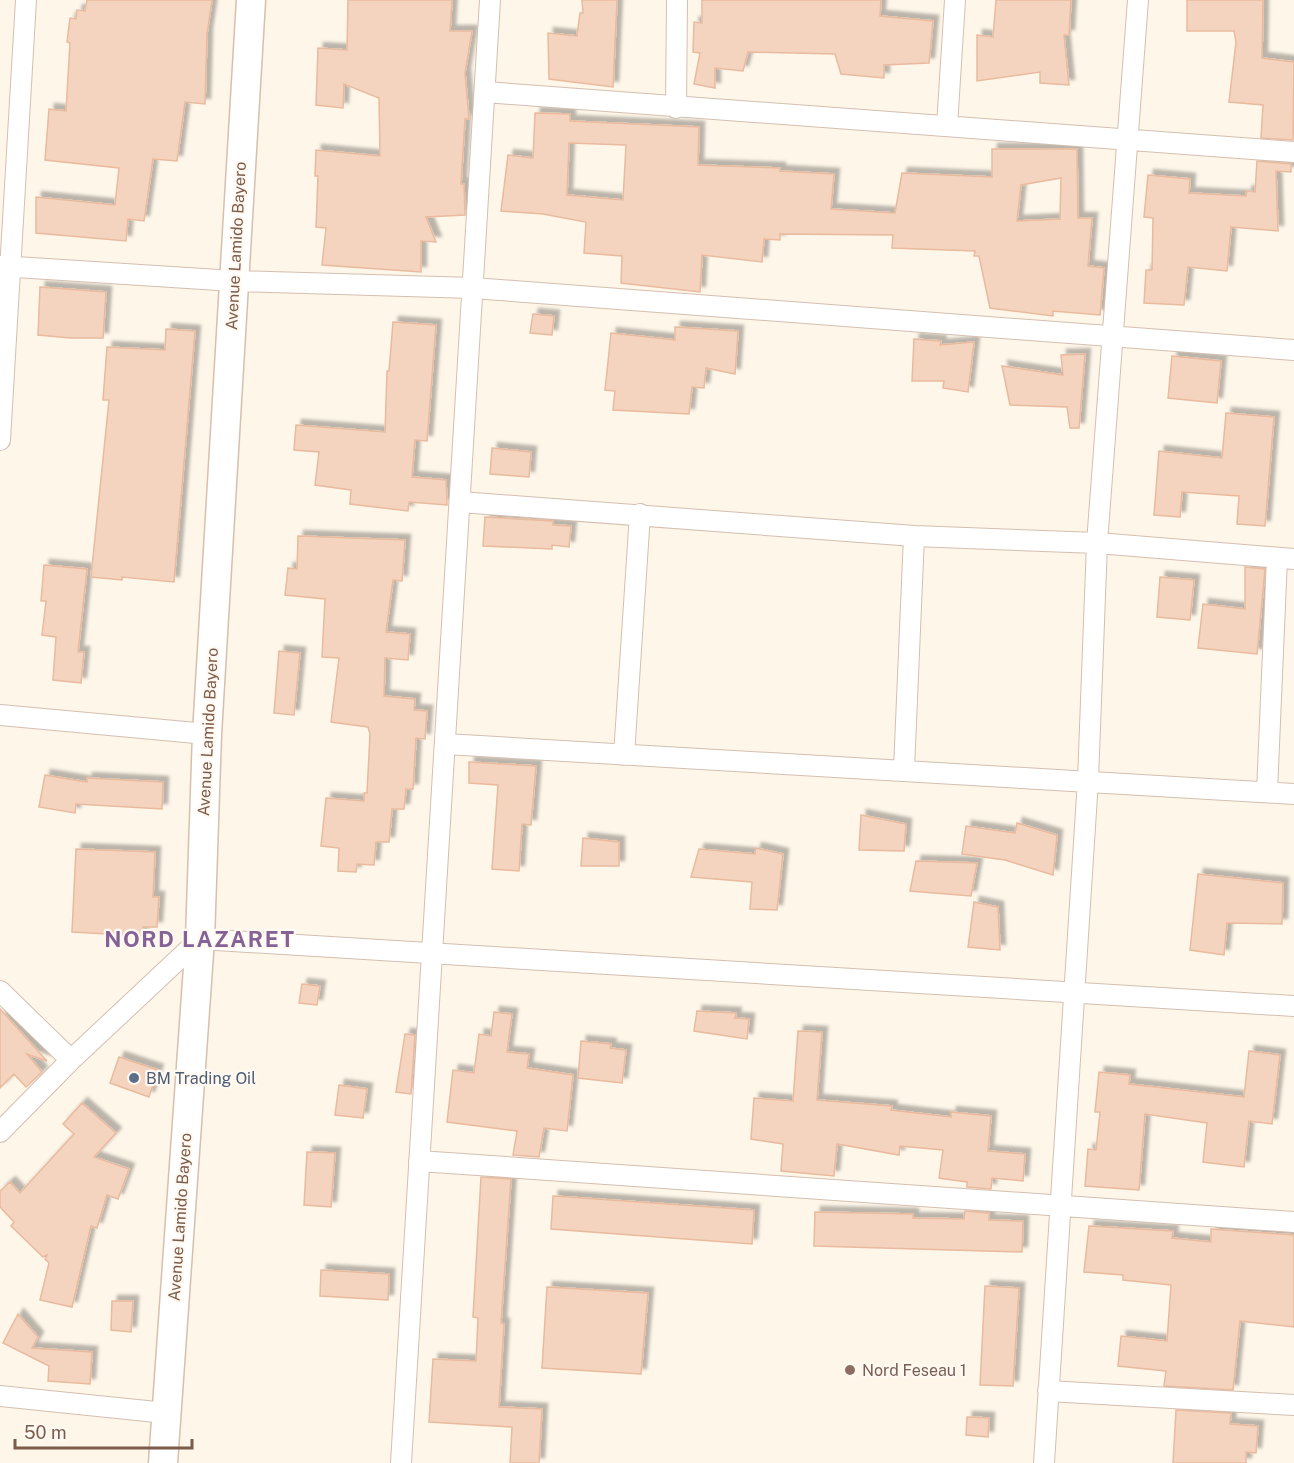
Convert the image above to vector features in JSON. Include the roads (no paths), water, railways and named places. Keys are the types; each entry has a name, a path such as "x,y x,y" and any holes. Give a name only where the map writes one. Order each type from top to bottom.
{"street":[{"path":"0,440 5,266 26,0"},
{"name":"Avenue Lamido Bayero","path":"163,1463 200,939 207,734 251,0"},
{"path":"401,1463 490,0"},
{"path":"676,108 677,0"},
{"path":"947,126 954,0"},
{"path":"1044,1463 1088,780 1097,543 1138,0"},
{"path":"484,92 1294,152"},
{"path":"5,266 234,281 473,288 1294,350"},
{"path":"460,502 914,536 1097,543 1286,559 1267,792"},
{"path":"624,755 640,514"},
{"path":"904,769 914,536"},
{"path":"0,715 207,734"},
{"path":"446,744 904,769 1294,794"},
{"path":"0,1132 71,1060 200,939 1294,1006"},
{"path":"0,991 71,1060"},
{"path":"419,1161 1294,1222"},
{"path":"1048,1391 1294,1406"},
{"path":"0,1396 166,1413"}],"place":[{"name":"BM Trading Oil","path":"134,1078"},
{"name":"Nord Feseau 1","path":"850,1370"}],"district":[{"name":"NORD LAZARET","path":"200,939"}]}
